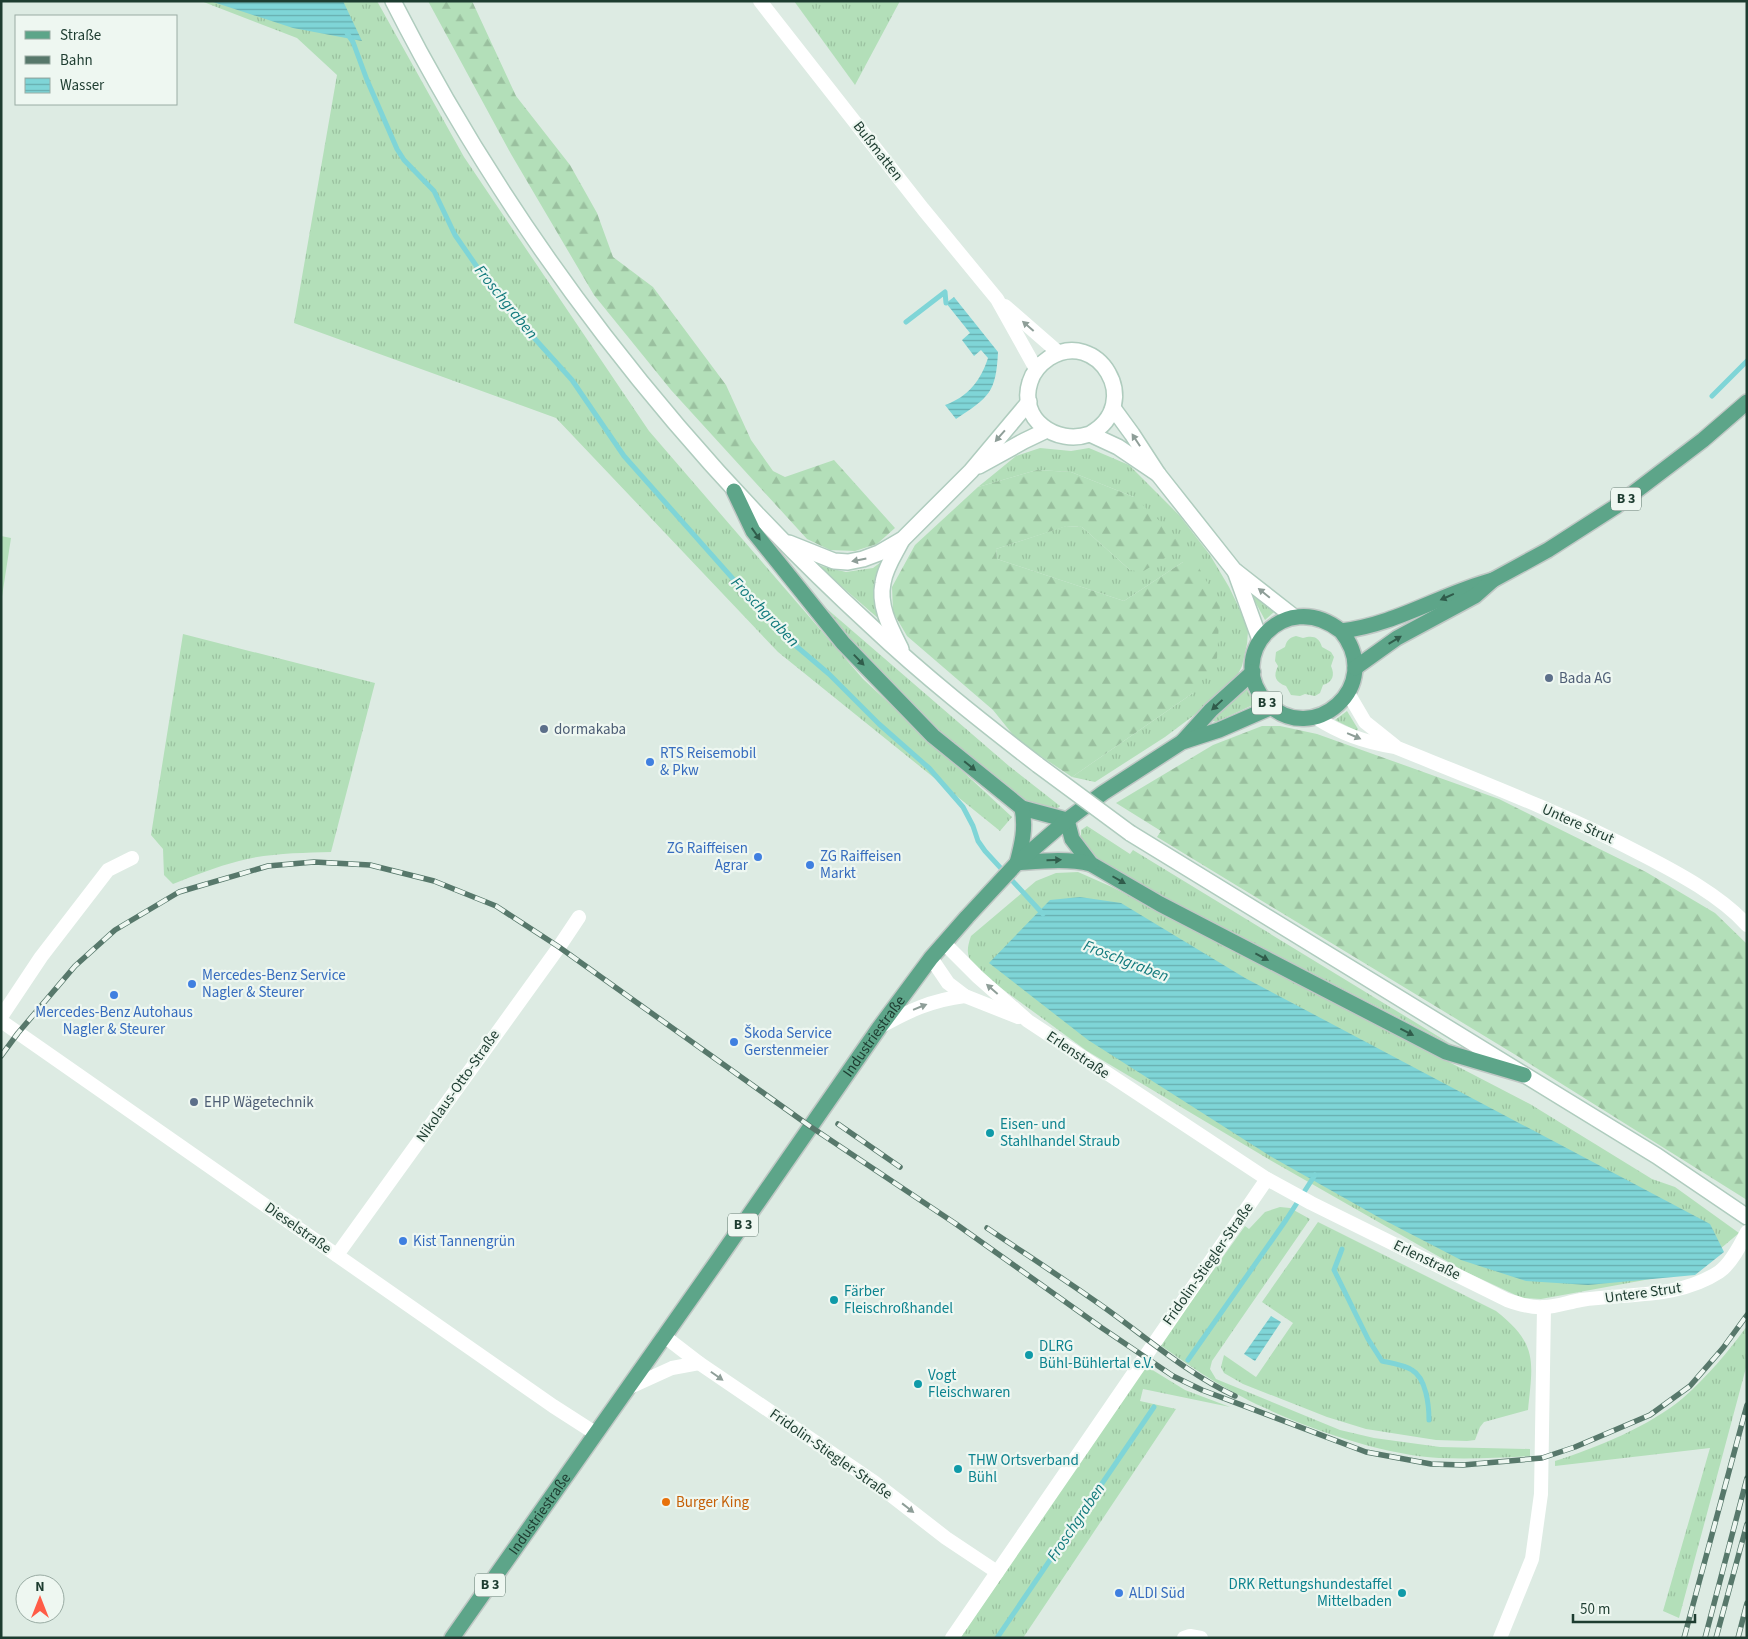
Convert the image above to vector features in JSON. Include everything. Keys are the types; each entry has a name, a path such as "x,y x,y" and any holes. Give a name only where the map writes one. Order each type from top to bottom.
{"main road":[{"path":"394,1 465,129 510,202 571,290 664,411 734,490 826,584 904,656 947,693 1038,765 1130,833 1657,1156 1747,1217"},
{"path":"1059,353 1085,353 1106,368 1113,381 1115,398 1113,408 1104,423 1090,434 1081,437 1064,437 1047,430 1037,421 1029,402 1030,382 1036,369 1043,362 1059,353"},
{"path":"784,541 834,561 848,562 871,557 903,539 971,471 1029,402"},
{"name":"B 3","path":"1260,640 1253,661 1254,680 1261,694 1272,707 1291,716 1301,718 1315,717 1328,712 1340,704 1348,693 1354,681 1356,668 1381,649 1475,596 1493,580 1548,550 1615,507 1703,440 1747,402"},
{"path":"1113,408 1158,474 1234,570 1294,617"},
{"path":"971,471 1047,430"},
{"path":"1090,434 1118,447 1158,474"},
{"path":"734,490 752,531 843,643 933,736 1022,808 1067,820 1072,839 1091,864"},
{"path":"903,539 886,572 882,584 882,599 885,614 904,656"},
{"path":"1234,570 1260,640 1274,625 1294,617 1319,618 1331,623 1341,631 1352,648 1356,668"},
{"name":"B 3","path":"1341,631 1381,622 1423,607 1470,586 1493,580"},
{"name":"B 3","path":"1182,742 1211,710 1253,672"},
{"name":"B 3","path":"1182,742 1219,730 1272,707"},
{"name":"Industriestraße","path":"452,1638 879,1028 931,958 1017,863 1067,820 1103,793 1182,742"},
{"path":"1022,808 1024,832 1017,863 1063,860 1091,864 1160,904 1446,1052 1524,1075"}],"street":[{"name":"Bußmatten","path":"760,1 928,215 997,299 1059,353"},
{"name":"Bußmatten","path":"997,299 1036,369"},
{"name":"Untere Strut","path":"1348,693 1365,722 1395,747"},
{"name":"Untere Strut","path":"1315,717 1326,724 1371,743 1395,747 1587,826 1673,870 1711,894 1747,926"},
{"path":"1,1017 41,957 108,870 132,858"},
{"name":"Nikolaus-Otto-Straße","path":"337,1255 579,917"},
{"name":"Erlenstraße","path":"944,943 978,978 1028,1021 1267,1179 1311,1203 1507,1300 1523,1306 1544,1307"},
{"name":"Erlenstraße","path":"931,958 948,983 965,996 1028,1021"},
{"path":"879,1028 904,1014 928,1004 945,998 965,996"},
{"name":"Dieselstraße","path":"1,1021 553,1406 595,1433"},
{"name":"Fridolin-Stiegler-Straße","path":"952,1638 1267,1179"},
{"name":"Untere Strut","path":"1544,1307 1582,1300 1645,1295 1697,1285 1721,1271 1740,1246 1747,1232"},
{"path":"1500,1638 1529,1568 1534,1550 1541,1494 1544,1307"},
{"name":"Fridolin-Stiegler-Straße","path":"664,1336 699,1363 874,1482 946,1538 997,1572"},
{"name":"Industriestraße","path":"628,1388 672,1368 699,1363"},
{"path":"1184,1638 1190,1636 1201,1638"}],"green space":[{"path":"201,1 377,1 464,157 649,431 863,679 1012,817 1000,831 778,652 556,418 294,323 337,75 297,38"},
{"path":"428,1 472,1 516,96 570,165 597,213 613,257 653,287 726,385 751,440 773,471 785,477 834,460 895,528 877,544 855,551 830,550 807,539 671,390 594,295 511,154"},
{"path":"794,1 900,1 855,85"},
{"path":"1040,448 1071,451 1089,448 1129,465 1179,515 1210,555 1229,587 1248,631 1242,666 1236,678 1209,704 1165,737 1095,782 1072,777 1193,693 1183,562 1124,601 997,559 996,549 1066,526 1082,527 1130,570 1134,497 1071,472 1037,470 978,487 1016,456"},
{"path":"1037,470 1071,472 1134,497 1180,540 1180,549 1142,572 1130,570 1082,527 1067,526 996,549 997,559 1124,601 1183,562 1199,568 1220,605 1217,658 1193,693 1072,777 1018,741 993,710 907,636 893,612 892,587 915,545 978,487"},
{"path":"1,536 11,538 1,603"},
{"path":"889,556 876,574 874,597 879,619 817,565 846,572 873,568"},
{"path":"804,589 1009,766 1060,806 1051,814 1010,795 902,696"},
{"path":"1254,592 1274,612 1265,620 1251,594"},
{"path":"183,634 375,683 331,852 250,858 230,863 173,884 164,875 163,849 151,835"},
{"path":"1296,636 1315,638 1334,657 1331,666 1332,678 1323,685 1320,693 1315,696 1305,694 1300,696 1291,695 1286,686 1279,683 1276,678 1278,666 1275,661 1276,652 1285,647 1290,639"},
{"path":"1247,689 1255,704 1216,722 1213,721 1213,718"},
{"path":"1347,711 1358,729 1357,731 1335,720"},
{"path":"1262,726 1280,726 1317,734 1499,799 1646,872 1715,913 1747,944 1747,1200 1519,1057 1157,837 1161,831 1116,803 1213,745"},
{"path":"1087,826 1130,854 1133,850 1454,1046 1096,862 1081,839 1081,830"},
{"path":"1078,872 1112,887 1530,1104 1652,1179 1675,1187 1739,1233 1694,1271 1541,1299 1522,1298 1464,1271 1270,1160 1087,1051 982,974 969,957 968,948 971,936 1036,881 1056,873"},
{"path":"1280,1207 1290,1208 1310,1219 1212,1361 1210,1369 1216,1379 1340,1430 1374,1438 1440,1447 1530,1449 1530,1456 1439,1458 1384,1450 1355,1442 1295,1421 1240,1396 1160,1345 1245,1226 1249,1229 1265,1212"},
{"path":"1318,1222 1496,1311 1510,1323 1526,1344 1530,1354 1531,1378 1528,1410 1484,1422 1475,1440 1436,1440 1366,1429 1327,1417 1243,1384 1224,1373 1221,1367 1224,1355 1256,1377 1293,1323 1262,1302"},
{"path":"1747,1326 1747,1364 1679,1618 1663,1611 1710,1448 1555,1466 1555,1461 1588,1450 1622,1435 1670,1408 1709,1373"},
{"path":"1146,1366 1185,1390 1230,1407 1143,1389 1140,1401 1176,1409 1023,1638 960,1638"}],"water":[{"path":"210,1 343,1 362,41 293,28"},
{"path":"954,297 998,352 995,377 989,393 956,419 945,405 953,402 972,387 982,373 988,358 981,350 974,356 962,340 970,333 946,303"},
{"path":"1080,897 1121,903 1245,978 1710,1224 1724,1252 1695,1275 1588,1285 1526,1281 1461,1260 1380,1218 1270,1156 1088,1040 989,963 1050,900"},
{"path":"1271,1316 1281,1322 1255,1361 1244,1354"}],"waterway":[{"name":"Froschgraben","path":"347,33 353,42 367,80 397,149 404,160 434,191 455,235 500,300 572,380 624,456 782,634 829,674 879,724 929,768 963,807 978,841 985,851 1043,914"},
{"path":"906,322 945,292 946,303"},
{"path":"1712,396 1747,361"},
{"name":"Froschgraben","path":"1188,1360 1286,1220 1315,1175"},
{"path":"1342,1249 1334,1270 1368,1339 1382,1361 1412,1370 1421,1379 1426,1392 1429,1420"},
{"name":"Froschgraben","path":"997,1638 1154,1407"}],"railway":[{"path":"1,1056 75,966 115,930 179,892 268,866 314,862 370,865 434,881 496,906 559,947 811,1127 956,1224 1173,1376 1202,1390 1366,1452 1431,1464 1463,1465 1542,1458 1575,1447 1650,1415 1690,1386 1723,1348 1747,1315"},
{"path":"838,1124 900,1167"},
{"path":"987,1228 1091,1298 1184,1366 1235,1396"},
{"path":"1684,1638 1747,1405"},
{"path":"1705,1638 1747,1478"},
{"path":"1716,1638 1747,1524"},
{"path":"1738,1638 1747,1603"}],"place":[{"name":"Bada AG","path":"1549,678"},
{"name":"dormakaba","path":"544,729"},
{"name":"RTS Reisemobil & Pkw","path":"650,762"},
{"name":"ZG Raiffeisen Agrar","path":"758,857"},
{"name":"ZG Raiffeisen Markt","path":"810,865"},
{"name":"Mercedes-Benz Service Nagler & Steurer","path":"192,984"},
{"name":"Mercedes-Benz Autohaus Nagler & Steurer","path":"114,995"},
{"name":"Škoda Service Gerstenmeier","path":"734,1042"},
{"name":"EHP Wägetechnik","path":"194,1102"},
{"name":"Eisen- und Stahlhandel Straub","path":"990,1133"},
{"name":"Kist Tannengrün","path":"403,1241"},
{"name":"Färber Fleischroßhandel","path":"834,1300"},
{"name":"DLRG Bühl-Bühlertal e.V.","path":"1029,1355"},
{"name":"Vogt Fleischwaren","path":"918,1384"},
{"name":"THW Ortsverband Bühl","path":"958,1469"},
{"name":"Burger King","path":"666,1502"},
{"name":"ALDI Süd","path":"1119,1593"},
{"name":"DRK Rettungshundestaffel Mittelbaden","path":"1402,1593"}]}
